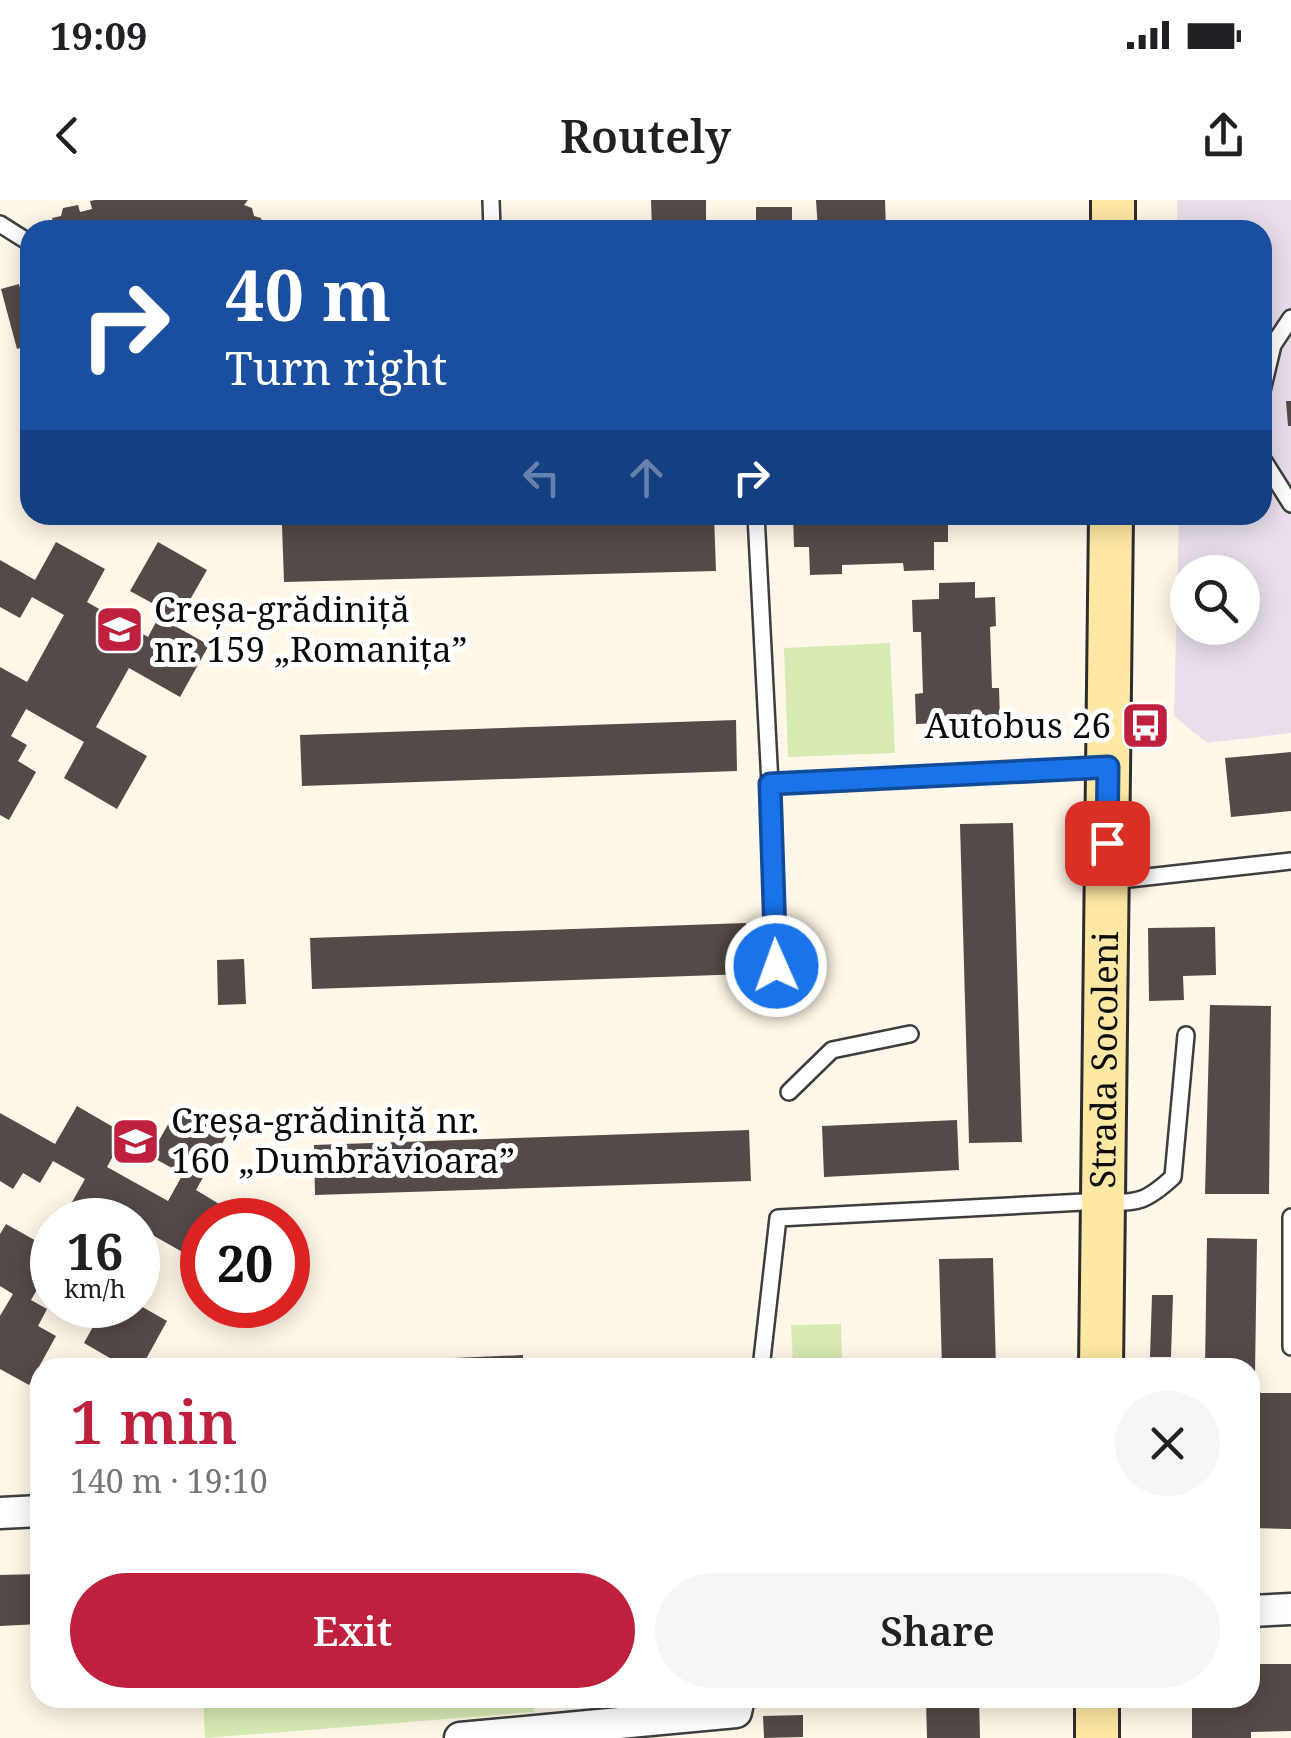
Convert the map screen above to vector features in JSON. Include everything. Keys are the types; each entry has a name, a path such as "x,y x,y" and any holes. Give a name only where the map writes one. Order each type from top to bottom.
{"main road":[{"name":"Strada Socoleni","path":"1102,1358 1112,525"},
{"path":"1096,1738 1097,1708"}],"street":[{"path":"0,1513 30,1512"},
{"path":"1260,1611 1291,1609"},
{"path":"460,1738 736,1712 737,1708"}],"lane":[{"path":"1272,345 1291,318"},
{"path":"1272,474 1291,504"},
{"path":"757,525 778,1002"},
{"path":"770,784 1108,767"},
{"path":"1107,882 1291,860"},
{"path":"789,1092 832,1050 910,1034"},
{"path":"762,1358 778,1218 1103,1202 1132,1205 1157,1192 1173,1177 1186,1034"},
{"path":"1291,1217 1291,1347"}],"shaded area":[{"path":"1177,200 1291,200 1291,733 1207,743 1174,716 1176,645 1260,645 1260,555 1178,555 1179,525 1272,525 1272,220 1177,220"}],"green space":[{"path":"890,643 895,753 788,757 784,648"},
{"path":"841,1324 842,1358 793,1358 791,1325"},
{"path":"204,1708 534,1708 534,1712 205,1738"}],"building":[{"path":"248,200 244,205 262,220 52,220 61,216 63,208 78,205 80,212 92,209 90,201"},
{"path":"651,200 706,200 706,220 652,220"},
{"path":"816,200 885,200 886,220 817,220"},
{"path":"756,207 792,207 792,220 756,220"},
{"path":"19,284 17,349 1,289"},
{"path":"1286,401 1291,401 1291,426 1288,426"},
{"path":"282,525 714,525 716,571 284,582"},
{"path":"793,525 948,525 948,542 934,542 934,570 904,571 903,563 842,565 842,574 810,575 809,547 794,547"},
{"path":"56,542 105,569 87,602 148,637 163,609 130,591 158,542 207,570 175,626 209,645 180,697 129,668 96,727 147,756 117,809 64,778 84,742 26,709 11,736 27,745 18,761 36,772 9,820 0,815 0,667 27,682 64,615 32,597 20,618 0,607 0,560 35,580"},
{"path":"975,582 975,598 995,597 996,626 990,627 992,688 999,688 1000,719 982,720 982,737 944,738 944,723 916,724 915,694 923,693 921,632 913,632 912,600 939,599 939,583"},
{"path":"736,720 737,771 302,786 300,735"},
{"path":"1291,752 1291,811 1231,817 1225,758"},
{"path":"1013,823 1022,1142 969,1143 960,824"},
{"path":"746,923 747,974 312,989 310,938"},
{"path":"1215,927 1216,975 1183,976 1184,1000 1149,1001 1148,928"},
{"path":"244,959 246,1004 218,1005 217,960"},
{"path":"1210,1005 1271,1006 1269,1194 1205,1194"},
{"path":"77,1106 125,1134 107,1167 168,1201 183,1174 150,1156 178,1107 227,1135 196,1190 209,1198 180,1198 180,1251 160,1239 160,1198 74,1198 85,1179 53,1161 40,1183 23,1173 13,1189 0,1181 0,1113 55,1144"},
{"path":"957,1120 959,1170 824,1177 822,1126"},
{"path":"749,1130 751,1181 315,1195 314,1145"},
{"path":"6,1224 30,1237 30,1328 42,1328 56,1336 44,1358 30,1358 29,1385 0,1369 0,1316 13,1294 0,1286 0,1234"},
{"path":"1207,1238 1257,1239 1255,1358 1205,1358"},
{"path":"993,1258 996,1358 942,1358 939,1259"},
{"path":"1152,1295 1173,1295 1171,1357 1150,1357"},
{"path":"160,1317 167,1321 147,1358 110,1358 84,1343 92,1328 160,1328"},
{"path":"523,1355 523,1358 455,1358"},
{"path":"1260,1393 1291,1393 1291,1529 1260,1528"},
{"path":"30,1574 30,1624 0,1626 0,1575"},
{"path":"1260,1664 1291,1664 1291,1731 1251,1732 1251,1738 1192,1738 1192,1708 1260,1708"},
{"path":"926,1708 979,1708 980,1738 927,1738"},
{"path":"803,1715 803,1737 764,1738 763,1716"}],"place":[{"name":"Creșa-grădiniță nr. 159 „Romanița”","path":"119,630"},
{"name":"Autobus 26","path":"1146,726"},
{"name":"Creșa-grădiniță nr. 160 „Dumbrăvioara”","path":"136,1141"}],"route":[{"path":"776,966 770,784 1108,767 1107,843"}]}
